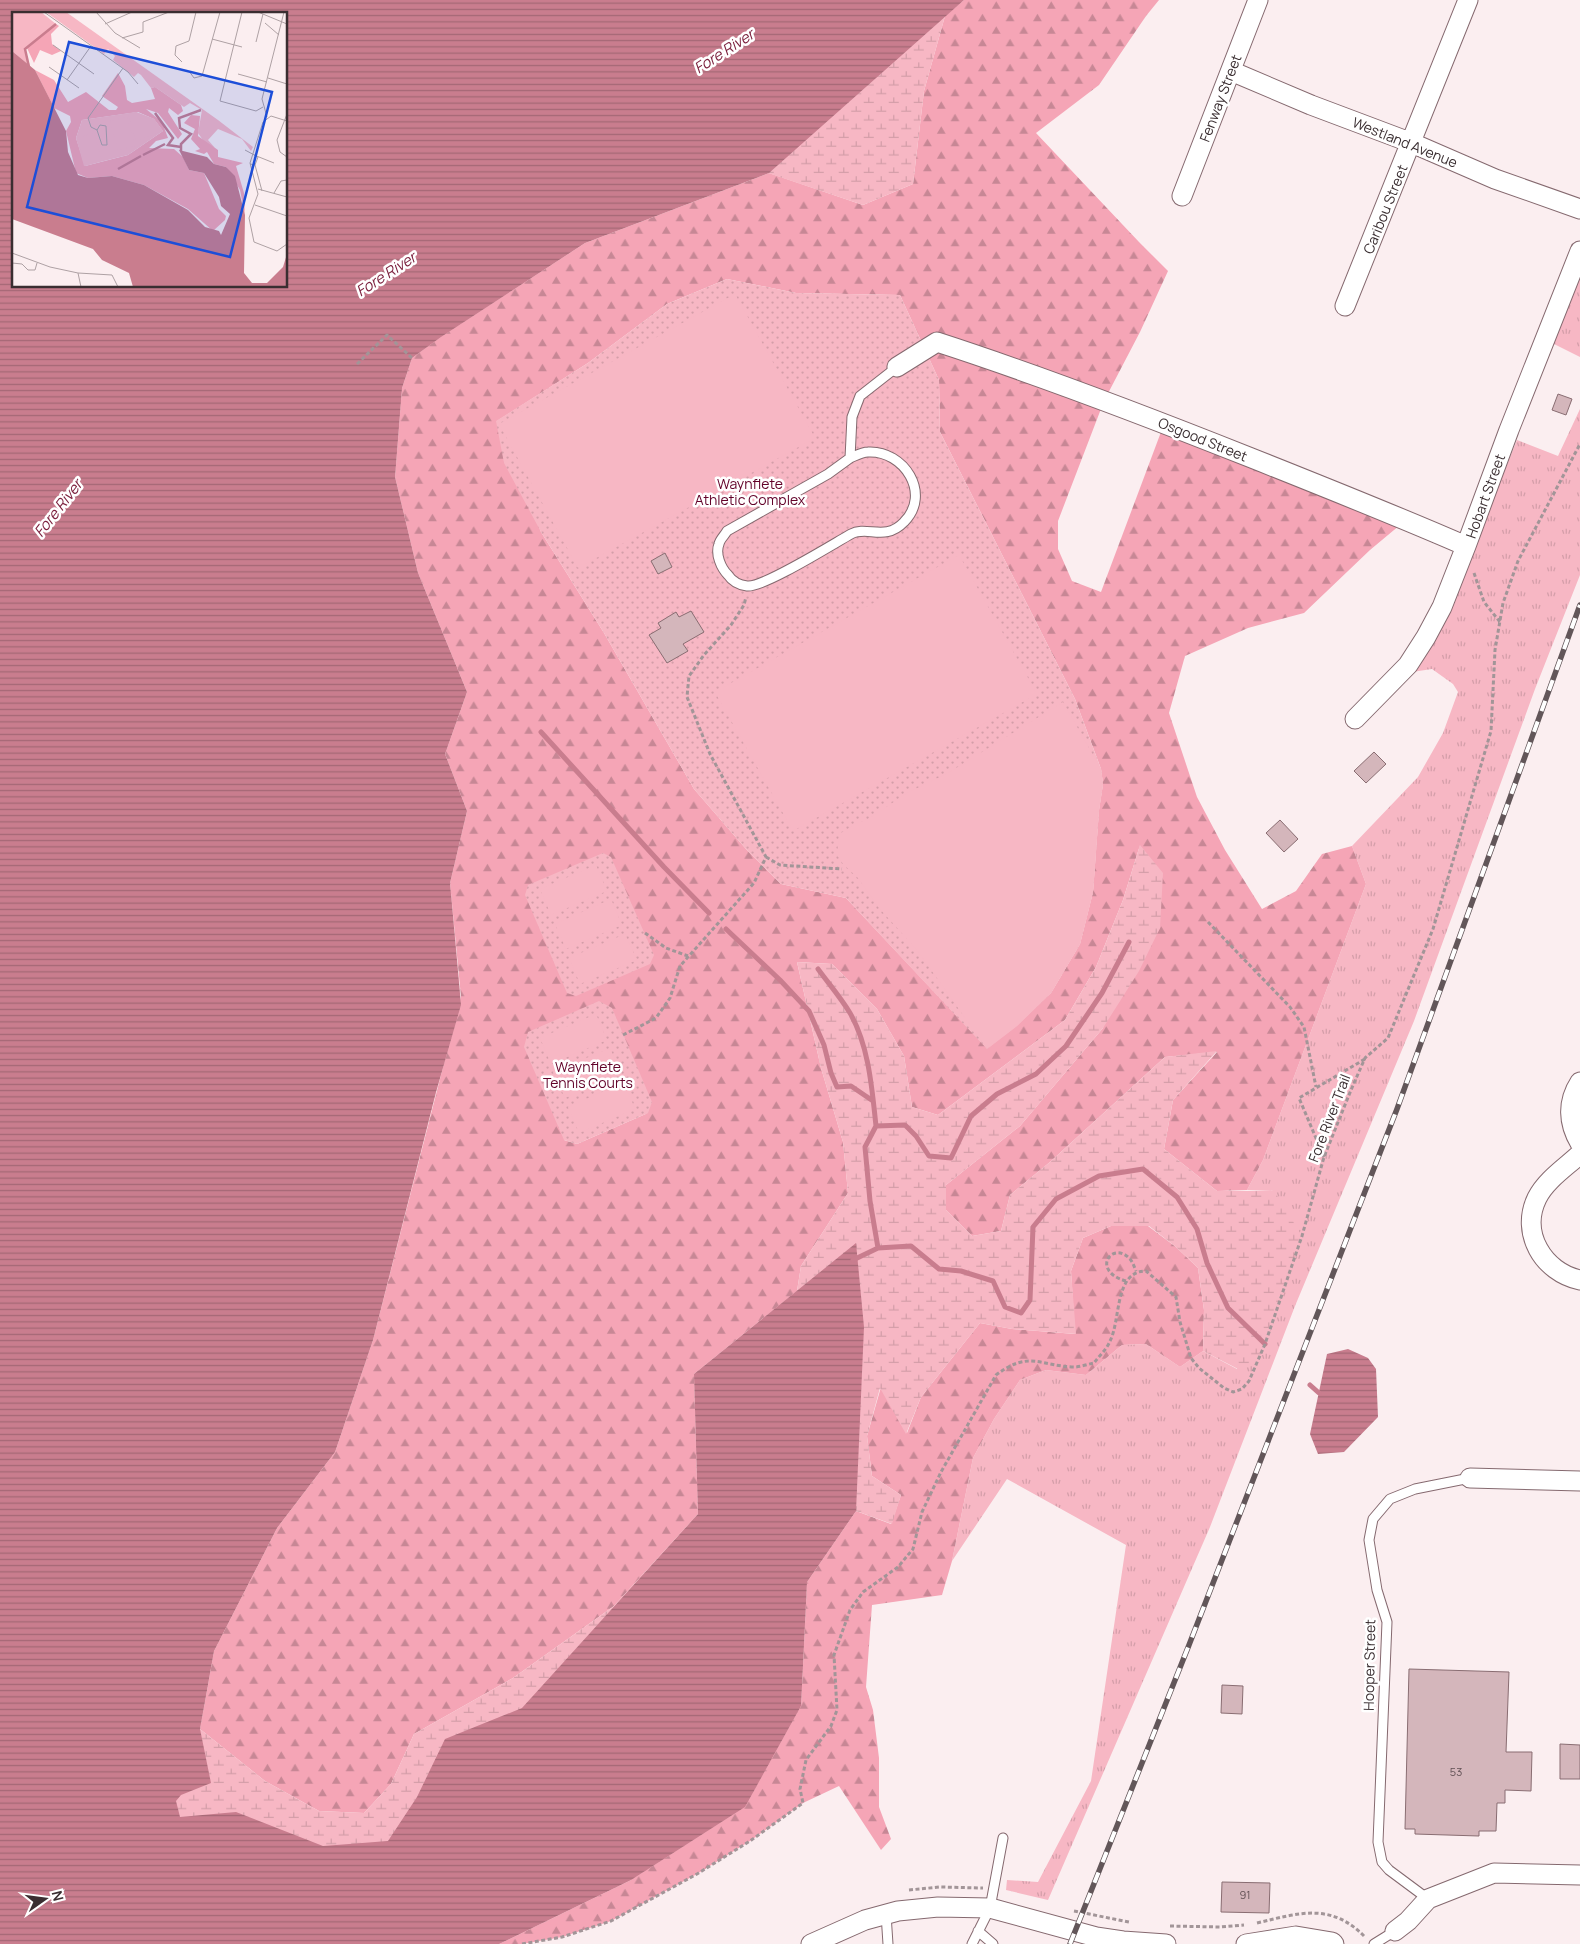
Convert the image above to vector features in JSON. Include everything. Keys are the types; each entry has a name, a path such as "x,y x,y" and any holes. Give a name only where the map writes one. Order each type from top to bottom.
{"street":[{"name":"Fenway Street","path":"1182,196 1258,0"},
{"name":"Caribou Street","path":"1345,306 1468,0"},
{"name":"Westland Avenue","path":"1231,71 1311,105 1412,143 1495,180 1580,209"},
{"name":"Hobart Street","path":"1355,720 1408,665 1442,607 1580,250"},
{"name":"Osgood Street","path":"897,367 937,342 999,362 1164,424 1406,520 1466,546"},
{"path":"1580,1082 1573,1095 1570,1111 1572,1128 1580,1143"},
{"path":"1580,1154 1542,1190 1534,1206 1531,1225 1535,1244 1544,1260 1558,1272 1580,1280"},
{"path":"1470,1478 1580,1481"},
{"path":"1395,1931 1408,1921 1428,1899 1494,1873 1580,1875"},
{"path":"811,1944 843,1929 886,1914 938,1907 990,1908 1096,1937 1166,1944"},
{"path":"1246,1944 1296,1936 1332,1942 1334,1944"}],"lane":[{"path":"850,458 852,417 860,396 897,367"},
{"path":"867,451 886,454 903,466 914,481 916,497 912,512 903,524 889,532 875,533 857,530 768,580 748,586 732,581 720,567 718,545 727,531 828,474 850,458 867,451"},
{"name":"Hooper Street","path":"1428,1899 1389,1870 1382,1862 1378,1842 1387,1622 1378,1590 1368,1540 1373,1520 1390,1499 1415,1489 1470,1478"},
{"path":"972,1944 990,1908 1003,1838"},
{"path":"886,1914 888,1944"},
{"path":"978,1931 993,1944"},
{"path":"1374,1944 1395,1931"}],"path":[{"path":"358,364 387,335 412,358"},
{"name":"Fore River Trail","path":"1136,1271 1146,1271 1176,1297 1180,1322 1191,1358 1199,1368 1224,1388 1234,1392 1242,1389 1249,1381 1260,1357 1318,1186 1324,1157 1366,1058 1388,1038 1434,928 1491,731 1495,650 1503,603 1518,560 1580,444"},
{"path":"1466,546 1484,602 1500,622"},
{"path":"748,586 744,605 731,625 704,655 689,676 687,697 710,754 766,857 780,866 842,869"},
{"path":"623,1034 656,1018 670,998 680,966 754,883 766,857"},
{"path":"1208,922 1290,1008 1304,1027 1316,1087"},
{"path":"645,934 666,948 688,956"},
{"path":"1324,1157 1299,1098 1366,1058"},
{"path":"522,1944 562,1937 611,1921 697,1874 750,1841 803,1802 800,1789 806,1760 831,1726 837,1710 834,1654 850,1610 863,1592 898,1567 912,1549 922,1512 941,1472 996,1375 1010,1365 1033,1360 1075,1367 1094,1363 1110,1341 1126,1281 1136,1271 1129,1257 1124,1254 1112,1254 1107,1257 1108,1270 1126,1281"},
{"path":"909,1890 940,1887 980,1888"},
{"path":"1191,1927 1243,1925 1299,1913 1318,1912 1341,1919 1364,1936"},
{"path":"1094,1916 1132,1922"}],"green space":[{"path":"851,0 964,0 945,16 924,91 913,184 863,205 768,173 585,243 412,358 402,388 395,477 418,573 467,692 445,754 467,811 450,883 461,1005 436,1092 373,1340 335,1452 277,1528 214,1651 200,1729 265,1781 319,1811 364,1813 391,1784 414,1734 513,1678 614,1606 698,1514 694,1374 797,1291 801,1266 848,1193 843,1142 821,1068 797,962 832,964 877,1009 904,1056 912,1107 938,1115 1065,1020 1096,967 1123,900 1140,845 1163,873 1160,928 1139,971 1103,1028 1020,1126 946,1185 946,1210 972,1236 1001,1231 1010,1195 1050,1162 1165,1057 1217,1051 1173,1100 1164,1149 1217,1191 1274,1191 1302,1236 1261,1357 1238,1369 1203,1351 1204,1310 1198,1268 1176,1247 1149,1226 1111,1226 1083,1238 1071,1271 1076,1334 1012,1329 980,1323 921,1397 906,1434 880,1388 867,1436 872,1476 901,1495 892,1524 856,1511 807,1582 801,1706 745,1807 631,1880 499,1944 0,1944 0,762 21,673"},
{"path":"964,0 1159,0 1099,85 1036,133 1168,271 1140,332 1104,401 1058,521 1058,549 1072,581 1101,592 1164,424 1406,520 1370,550 1304,613 1248,628 1185,656 1169,713 1197,797 1225,850 1262,909 1296,891 1322,854 1352,846 1366,884 1263,1160 1247,1190 1217,1191 1164,1149 1173,1100 1217,1052 1165,1057 1050,1162 1010,1195 1001,1231 972,1236 946,1210 946,1185 1020,1126 1103,1028 1140,845 1123,900 1096,967 1065,1020 938,1115 912,1107 904,1056 877,1009 832,964 797,962 821,1068 843,1142 848,1193 801,1266 797,1291 694,1374 698,1514 614,1606 513,1678 414,1734 391,1784 364,1813 319,1811 265,1781 200,1729 214,1651 277,1528 335,1452 373,1340 461,997 450,883 467,811 445,754 467,692 418,573 395,477 402,388 412,358 440,337 585,243 769,173 863,205 913,184 924,91 945,16","holes":["727,279 796,293 900,295 939,380 940,432 1075,699 1101,769 1103,784 1099,810 1093,892 1080,944 1051,993 987,1048 846,898 781,884 746,849 694,789 604,633 541,532 497,421 588,363 667,304","648,1113 577,1144 564,1140"]},
{"path":"1580,272 1580,357 1552,343"},
{"name":"Waynflete Athletic Complex","path":"727,279 796,293 900,295 939,380 940,432 1075,699 1101,769 1103,784 1099,810 1093,892 1080,944 1051,993 1017,1026 987,1049 846,898 781,884 746,849 694,789 604,633 541,532 504,463 496,421 588,363 667,304"},
{"path":"735,294 815,438 578,568 499,424"},
{"path":"1580,409 1580,575 1535,689 1414,1021 1295,1306 1210,1527 1048,1900 1006,1890 1007,1880 1038,1882 1091,1781 1126,1545 1007,1479 952,1561 973,1458 994,1419 1020,1380 1046,1370 1086,1375 1122,1345 1146,1344 1180,1367 1203,1351 1237,1369 1274,1191 1247,1190 1263,1160 1366,884 1352,846 1418,777 1443,733 1458,692 1453,684 1432,669 1412,672 1440,630 1517,440 1558,456"},
{"path":"959,555 1037,694 793,831 715,692"},
{"path":"1063,702 1101,769 1103,784 1099,810 1093,892 1080,944 1051,993 1017,1026 987,1049 917,950 879,908 858,878 843,864 837,855 839,834 870,818 907,793 948,773"},
{"path":"603,853 611,857 654,955 650,964 576,996 567,993 525,895 528,885"},
{"path":"596,865 607,891 551,915 540,889"},
{"path":"611,899 622,925 566,949 555,924"},
{"path":"625,934 637,960 580,984 569,958"},
{"name":"Waynflete Tennis Courts","path":"599,1001 612,1008 652,1102 648,1113 577,1144 564,1140 524,1047 528,1032"},
{"path":"596,1014 607,1040 551,1064 540,1038"},
{"path":"610,1048 621,1074 565,1098 553,1072"},
{"path":"624,1082 635,1109 579,1133 568,1107"},
{"path":"1111,1226 1148,1226 1176,1247 1198,1268 1204,1310 1203,1351 1180,1367 1146,1344 1122,1345 1086,1375 1046,1370 1020,1380 994,1419 973,1458 952,1561 942,1595 872,1605 866,1687 873,1710 879,1758 879,1807 891,1839 881,1850 839,1786 803,1803 750,1841 697,1874 611,1921 562,1937 522,1944 499,1944 631,1880 801,1706 807,1582 856,1511 891,1524 901,1495 872,1476 867,1436 881,1387 907,1433 921,1397 980,1323 1012,1329 1075,1334 1071,1271 1083,1238"}],"water":[{"name":"Fore River","path":"0,0 964,0 769,173 585,243 412,358 402,388 395,477 418,573 467,692 445,754 467,811 450,883 461,1005 436,1092 373,1340 335,1452 277,1528 214,1651 200,1729 211,1783 181,1795 176,1801 180,1817 236,1812 323,1846 388,1841 417,1797 445,1739 522,1708 698,1514 694,1374 856,1243 864,1327 856,1511 807,1582 801,1706 745,1807 631,1880 499,1944 0,1944"},
{"path":"1348,1349 1368,1358 1376,1369 1378,1417 1344,1452 1318,1454 1310,1434 1327,1354"}],"building":[{"path":"1558,394 1572,399 1566,415 1552,410"},
{"path":"665,553 672,567 658,574 651,561"},
{"path":"691,611 704,632 683,644 688,651 667,663 649,635 661,628 658,623 676,612 679,617"},
{"path":"1374,752 1386,764 1366,783 1354,771"},
{"path":"1280,820 1298,839 1284,852 1266,833"},
{"path":"1409,1669 1509,1672 1506,1752 1532,1752 1531,1791 1505,1790 1505,1803 1497,1803 1496,1831 1479,1831 1479,1836 1415,1834 1415,1829 1405,1829"},
{"path":"1222,1685 1243,1686 1242,1714 1221,1713"},
{"path":"1560,1744 1580,1745 1580,1779 1560,1779"},
{"path":"1222,1882 1270,1883 1269,1913 1221,1912"}],"waterway":[{"path":"541,732 664,867 709,913"},
{"path":"726,929 780,980 809,1011 824,1045 831,1073 837,1087 851,1086 873,1101"},
{"path":"878,1248 870,1201 865,1147 876,1126 905,1125 916,1136 929,1156 951,1158 971,1116 997,1094 1036,1074 1066,1046 1102,993 1129,942"},
{"path":"818,969 850,1013 862,1039 869,1068 876,1126"},
{"path":"853,1260 878,1248 911,1246 939,1269 961,1271 993,1281 1005,1307 1021,1313 1030,1300 1033,1227 1056,1199 1099,1176 1143,1169 1177,1197 1197,1229 1207,1263 1228,1308 1265,1344"},
{"path":"1310,1385 1319,1393"}],"railway":[{"path":"1070,1944 1189,1645 1397,1109 1580,605"}]}
